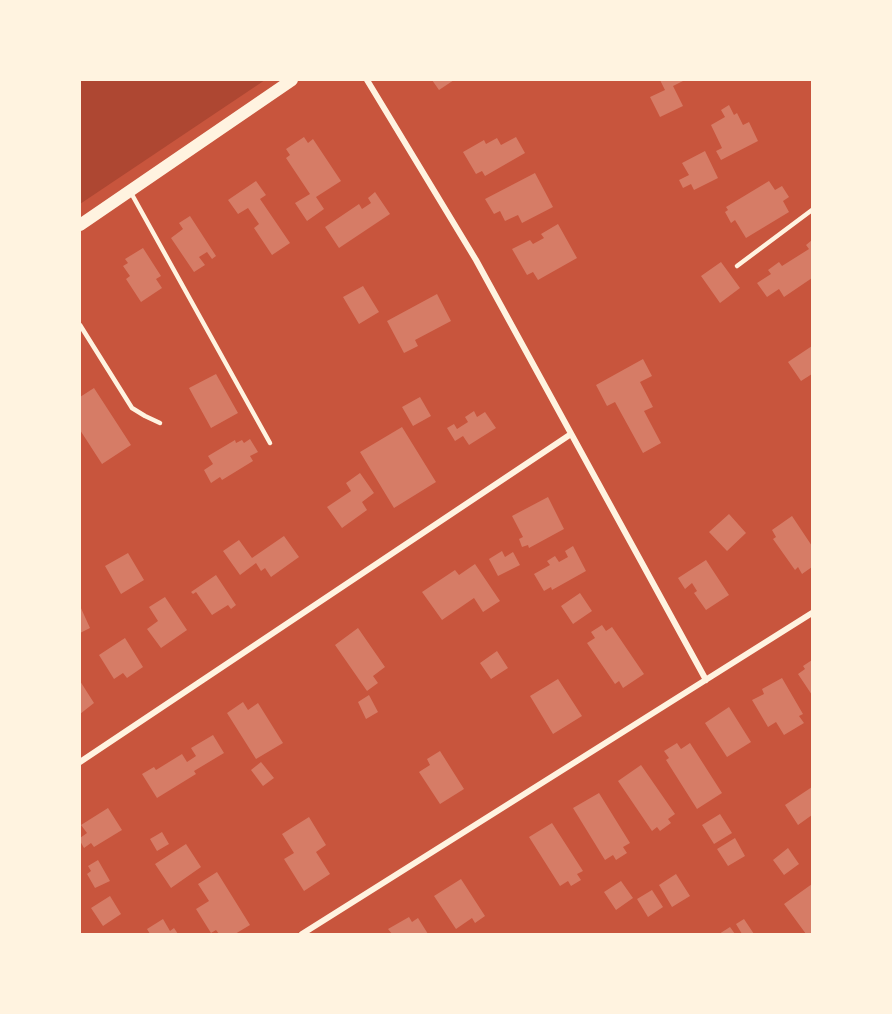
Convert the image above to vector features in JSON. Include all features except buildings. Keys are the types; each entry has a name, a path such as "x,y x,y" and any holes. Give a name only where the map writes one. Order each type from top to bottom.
{"main road":[{"path":"80,225 292,80"}],"street":[{"path":"367,80 476,260 706,680"},
{"path":"80,762 571,434"},
{"path":"302,934 813,613"}],"lane":[{"path":"130,191 270,443"},
{"path":"737,266 813,210"},
{"path":"80,325 132,408 160,423"}],"shaded area":[{"path":"80,80 265,80 80,204"}]}
